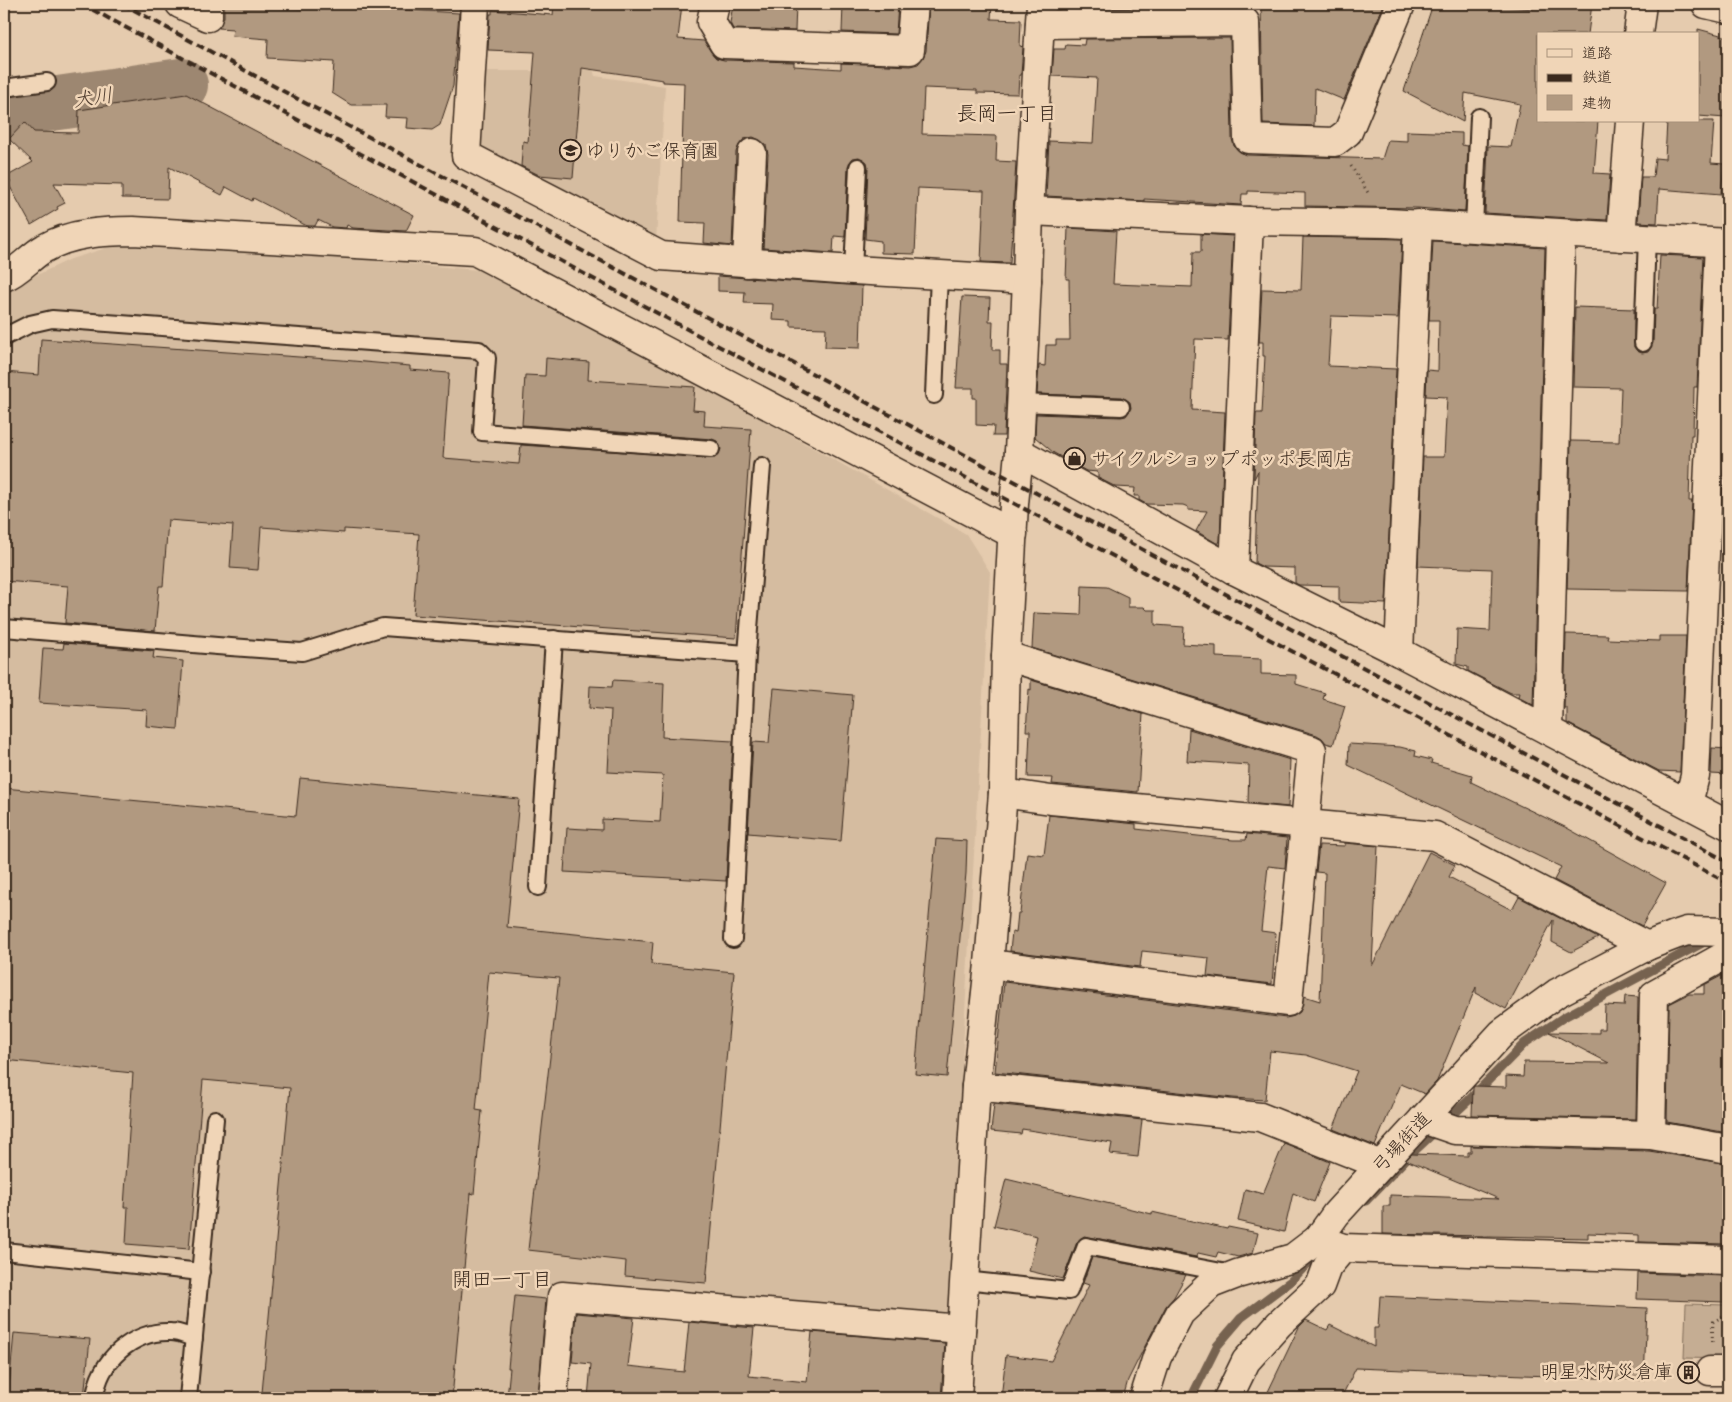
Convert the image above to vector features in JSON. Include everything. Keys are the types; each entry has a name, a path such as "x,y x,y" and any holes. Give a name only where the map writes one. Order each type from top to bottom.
{"street":[{"path":"180,4 208,17 208,4"},
{"path":"475,4 466,156 661,256 1027,280"},
{"path":"715,4 711,22 724,44 910,50 914,4"},
{"path":"958,1398 976,1086 989,964 1003,794 1006,656 1014,504 1019,452 1029,211 1041,14 1245,13 1248,138 1336,142 1348,132 1401,4"},
{"path":"1638,32 1642,4"},
{"path":"1706,4 1728,9"},
{"path":"1630,122 1634,238"},
{"path":"747,263 752,153"},
{"path":"1029,211 1249,221 1388,222 1724,243 1695,776 1688,804"},
{"path":"1234,570 1249,221"},
{"path":"1399,652 1418,224"},
{"path":"4,277 12,274 45,248 70,237 108,231 475,251 1013,534"},
{"path":"1548,730 1561,234"},
{"path":"1019,452 1234,570 1399,652 1728,825"},
{"path":"989,964 1288,1002 1312,750 1006,656"},
{"path":"1003,794 1306,825 1435,836 1646,946"},
{"name":"弓場街道","path":"1144,1398 1157,1357 1180,1313 1212,1284 1330,1244 1336,1214 1502,1033 1557,993 1646,946 1687,930 1717,931"},
{"path":"1651,1135 1654,995 1728,954"},
{"path":"976,1086 1260,1117 1381,1165"},
{"path":"1423,1119 1455,1130 1651,1135 1728,1149"},
{"path":"1228,1398 1246,1361 1279,1324 1320,1286 1327,1266 1330,1244 1728,1260"},
{"path":"553,1398 562,1296 961,1329"}],"lane":[{"path":"4,88 47,82"},
{"path":"1474,227 1479,117"},
{"path":"854,270 858,167"},
{"path":"1634,238 1643,343"},
{"path":"934,394 939,275"},
{"path":"4,337 30,324 52,319 479,350 487,358 482,432 711,449"},
{"path":"1021,403 1121,407"},
{"path":"733,940 747,654 762,466"},
{"path":"4,628 302,652 383,627 747,654"},
{"path":"538,887 554,639"},
{"path":"188,1398 215,1119"},
{"path":"964,1280 1069,1291 1086,1246 1237,1274"},
{"path":"4,1251 200,1272"},
{"path":"95,1398 96,1386 107,1364 124,1346 147,1335 172,1332 194,1338"}],"path":[{"path":"1336,142 1388,222"},
{"path":"1712,1322 1728,1313"}],"shaded area":[{"name":"ゆりかご保育園","path":"589,56 595,76 665,86 656,241 480,154 481,71 543,71"},
{"path":"135,239 500,272 966,534 990,572 948,1312 723,1296 559,1289 546,1398 4,1398 4,289 71,259"},
{"path":"1686,1304 1728,1305 1728,1359 1684,1358"}],"building":[{"path":"224,4 302,9 302,4 328,4 459,13 453,86 440,125 432,130 407,128 408,118 385,117 386,105 351,105 332,93 334,62 267,58 268,39 232,36 233,29 219,28 224,17"},
{"path":"554,4 682,4 678,39 704,41 716,58 724,60 794,62 794,66 841,69 841,63 910,66 918,64 926,51 929,4 992,4 991,19 1021,20 1020,46 1023,47 1018,94 977,93 977,90 924,88 922,134 997,136 996,161 1016,162 1010,263 981,262 984,191 918,188 915,254 881,253 881,241 865,239 868,167 867,162 859,157 853,158 848,166 845,237 834,236 833,253 763,248 768,154 766,145 753,137 744,139 736,152 732,246 704,243 705,223 680,222 684,83 663,82 663,80 582,68 573,178 539,175 521,166 523,141 528,142 535,52 488,50 490,14 492,14 492,10 553,15"},
{"path":"733,4 796,4 795,31 733,29 730,23"},
{"path":"843,4 898,4 896,34 842,32"},
{"path":"1086,4 1130,4 1129,8 1086,8"},
{"path":"1261,4 1384,4 1344,100 1315,88 1314,126 1263,124"},
{"path":"1433,4 1481,4 1533,9 1533,4 1592,4 1588,32 1537,32 1537,122 1598,122 1594,173 1610,174 1607,220 1485,213 1488,146 1511,147 1520,104 1465,93 1463,122 1404,91"},
{"path":"1698,29 1728,37 1726,118 1700,116 1700,32 1698,32"},
{"path":"1230,38 1232,139 1234,146 1240,152 1247,155 1382,159 1388,140 1407,141 1407,131 1462,133 1462,145 1468,146 1465,212 1418,208 1305,206 1305,193 1248,191 1248,194 1242,194 1241,205 1144,199 1144,201 1046,196 1049,141 1093,143 1097,78 1052,76 1054,49 1065,49 1066,44 1084,45 1085,39"},
{"path":"186,94 414,215 406,231 353,228 347,225 346,228 332,227 318,220 315,226 307,226 253,198 252,201 226,187 222,195 169,167 168,199 122,198 122,185 54,183 65,203 31,225 8,183 11,181 4,181 4,178 33,162 9,139 25,122 34,132 78,133 79,110"},
{"path":"1714,121 1711,163 1724,164 1721,194 1659,189 1657,223 1638,222 1641,177 1653,177 1655,158 1665,159 1667,122"},
{"path":"1068,228 1116,231 1113,284 1192,287 1193,252 1201,252 1201,234 1233,236 1228,340 1195,339 1192,410 1225,412 1220,541 1218,544 1196,531 1207,511 1188,510 1188,507 1183,505 1146,504 1139,500 1139,496 1134,496 1135,488 1116,487 1098,478 1098,472 1086,471 1054,453 1035,437 1036,414 1121,417 1126,416 1131,408 1130,402 1121,397 1037,394 1039,365 1045,366 1046,345 1056,345 1056,340 1070,340 1069,279 1066,279"},
{"path":"1303,237 1402,239 1398,318 1331,316 1328,366 1396,369 1386,604 1339,602 1339,586 1299,585 1295,583 1295,568 1263,567 1255,563 1258,471 1254,479 1256,413 1262,413 1265,356 1263,356 1263,342 1259,342 1262,289 1301,290"},
{"path":"1433,241 1545,248 1533,705 1518,697 1519,693 1511,693 1468,671 1468,667 1456,664 1457,629 1490,631 1492,569 1418,566 1423,457 1444,457 1447,397 1426,396 1427,370 1438,371 1439,320 1429,320"},
{"path":"1660,255 1703,257 1697,387 1694,387 1693,435 1691,435 1689,501 1692,501 1688,591 1567,589 1571,441 1619,442 1621,388 1573,387 1575,307 1634,309 1634,347 1642,353 1648,352 1653,343 1654,309 1657,309"},
{"path":"718,276 862,286 860,348 825,347 826,328 791,327 791,321 772,320 773,304 744,303 745,292 718,291"},
{"path":"962,297 990,298 989,321 993,321 992,350 1000,350 1000,364 1007,364 1004,436 993,436 994,426 976,425 976,398 973,398 973,388 956,388"},
{"path":"41,339 342,360 410,366 410,370 449,373 443,458 519,464 521,445 715,458 721,449 717,441 712,439 522,425 525,375 545,376 546,358 589,362 588,380 695,387 693,410 705,411 704,426 751,429 736,638 413,615 419,534 344,529 344,533 261,527 258,570 230,568 233,525 168,520 163,586 159,586 155,631 65,623 68,586 4,581 4,372 39,375"},
{"path":"1082,586 1107,587 1128,597 1128,607 1144,607 1147,610 1155,610 1155,625 1184,627 1183,644 1216,646 1216,657 1261,659 1261,674 1296,675 1296,684 1325,693 1323,699 1345,706 1333,745 1326,743 1317,735 1032,648 1034,613 1081,615"},
{"path":"1566,634 1608,635 1607,639 1659,641 1659,636 1686,636 1680,772 1659,771 1567,723 1567,708 1564,708"},
{"path":"64,643 154,651 153,658 183,661 178,729 146,726 147,710 39,703 43,648 63,649"},
{"path":"613,680 664,683 662,737 733,741 726,881 564,872 567,828 602,830 602,819 660,822 663,775 608,772 611,710 589,708 590,686 612,687"},
{"path":"1031,680 1143,714 1138,792 1052,784 1053,778 1028,777 1030,731 1026,731"},
{"path":"774,688 853,695 841,841 748,833 753,742 769,743"},
{"path":"1189,729 1290,760 1288,807 1248,803 1249,765 1187,761"},
{"path":"1349,744 1400,747 1416,751 1415,756 1432,760 1431,763 1472,775 1471,782 1567,828 1666,883 1642,926 1554,880 1561,867 1348,765"},
{"path":"1712,748 1728,749 1728,775 1711,774"},
{"path":"300,778 519,799 507,927 653,942 651,964 734,972 706,1283 625,1276 626,1261 528,1250 559,978 489,972 476,1110 482,1111 474,1194 471,1193 452,1398 316,1398 262,1393 290,1088 203,1080 189,1249 126,1244 128,1207 124,1207 133,1073 4,1060 4,788 296,816"},
{"path":"1049,815 1136,824 1136,829 1233,840 1246,840 1247,834 1287,838 1285,868 1268,866 1261,931 1276,933 1272,984 1207,976 1209,958 1142,951 1140,967 1010,951 1012,932 1016,933 1018,913 1020,913 1027,853 1044,855"},
{"path":"936,839 967,841 966,873 947,1077 915,1074"},
{"path":"1345,843 1378,846 1372,966 1429,852 1455,865 1449,877 1512,910 1519,897 1598,938 1571,952 1552,942 1553,920 1506,1009 1476,993 1476,987 1437,1081 1425,1094 1401,1084 1375,1146 1333,1129 1357,1071 1306,1055 1270,1051 1265,1100 995,1072 1004,982 1286,1018 1300,1012 1304,996 1320,1001 1325,873 1316,872 1319,845 1345,846"},
{"path":"1728,974 1728,1133 1667,1122 1669,1004 1689,994 1704,994 1704,985"},
{"path":"1625,996 1638,997 1636,1119 1472,1115 1474,1086 1506,1087 1506,1076 1523,1077 1524,1062 1609,1063 1549,1032 1599,1033 1599,1029 1604,1029 1605,1005 1624,1006"},
{"path":"994,1104 1142,1120 1138,1157 1110,1154 1112,1143 1022,1129 1021,1134 991,1131"},
{"path":"1284,1143 1330,1162 1314,1202 1293,1193 1284,1232 1238,1221 1245,1189 1263,1194"},
{"path":"1471,1146 1649,1151 1728,1164 1728,1240 1726,1240 1726,1244 1639,1242 1639,1235 1588,1233 1588,1238 1383,1234 1383,1206 1390,1206 1390,1195 1499,1199 1406,1160 1412,1154 1468,1156 1468,1152 1471,1152"},
{"path":"1006,1179 1152,1214 1152,1212 1227,1229 1228,1227 1258,1233 1253,1253 1238,1257 1218,1252 1216,1257 1198,1253 1196,1257 1084,1236 1077,1242 1063,1279 1029,1271 1037,1236 994,1226"},
{"path":"1092,1257 1186,1275 1174,1297 1166,1306 1143,1350 1128,1380 1123,1398 1001,1398 1006,1355 1051,1361 1089,1285 1083,1283"},
{"path":"1638,1273 1725,1276 1724,1302 1637,1299"},
{"path":"515,1296 546,1299 538,1398 507,1398"},
{"path":"1380,1296 1647,1308 1644,1380 1356,1368 1341,1398 1265,1398 1299,1327 1306,1320 1327,1330 1330,1325 1374,1347 1374,1328 1378,1328"},
{"path":"576,1313 634,1318 628,1366 684,1372 689,1322 754,1328 749,1376 807,1382 812,1332 945,1343 941,1398 588,1398 591,1364 572,1362"},
{"path":"14,1333 90,1339 84,1398 8,1398"}],"waterway":[{"name":"犬川","path":"4,111 181,85"},
{"path":"1366,1201 1408,1157 1469,1100 1525,1043 1564,1017 1710,939"},
{"path":"1191,1398 1217,1346 1241,1318 1292,1280 1313,1258"}],"railway":[{"path":"82,4 765,371 1728,883"},
{"path":"123,4 1728,862"}],"place":[{"name":"ゆりかご保育園","path":"570,151"},
{"name":"サイクルショップポッポ長岡店","path":"1075,459"},
{"name":"明星水防災倉庫","path":"1689,1372"}],"district":[{"name":"長岡一丁目","path":"1007,114"},
{"name":"開田一丁目","path":"502,1280"}]}
